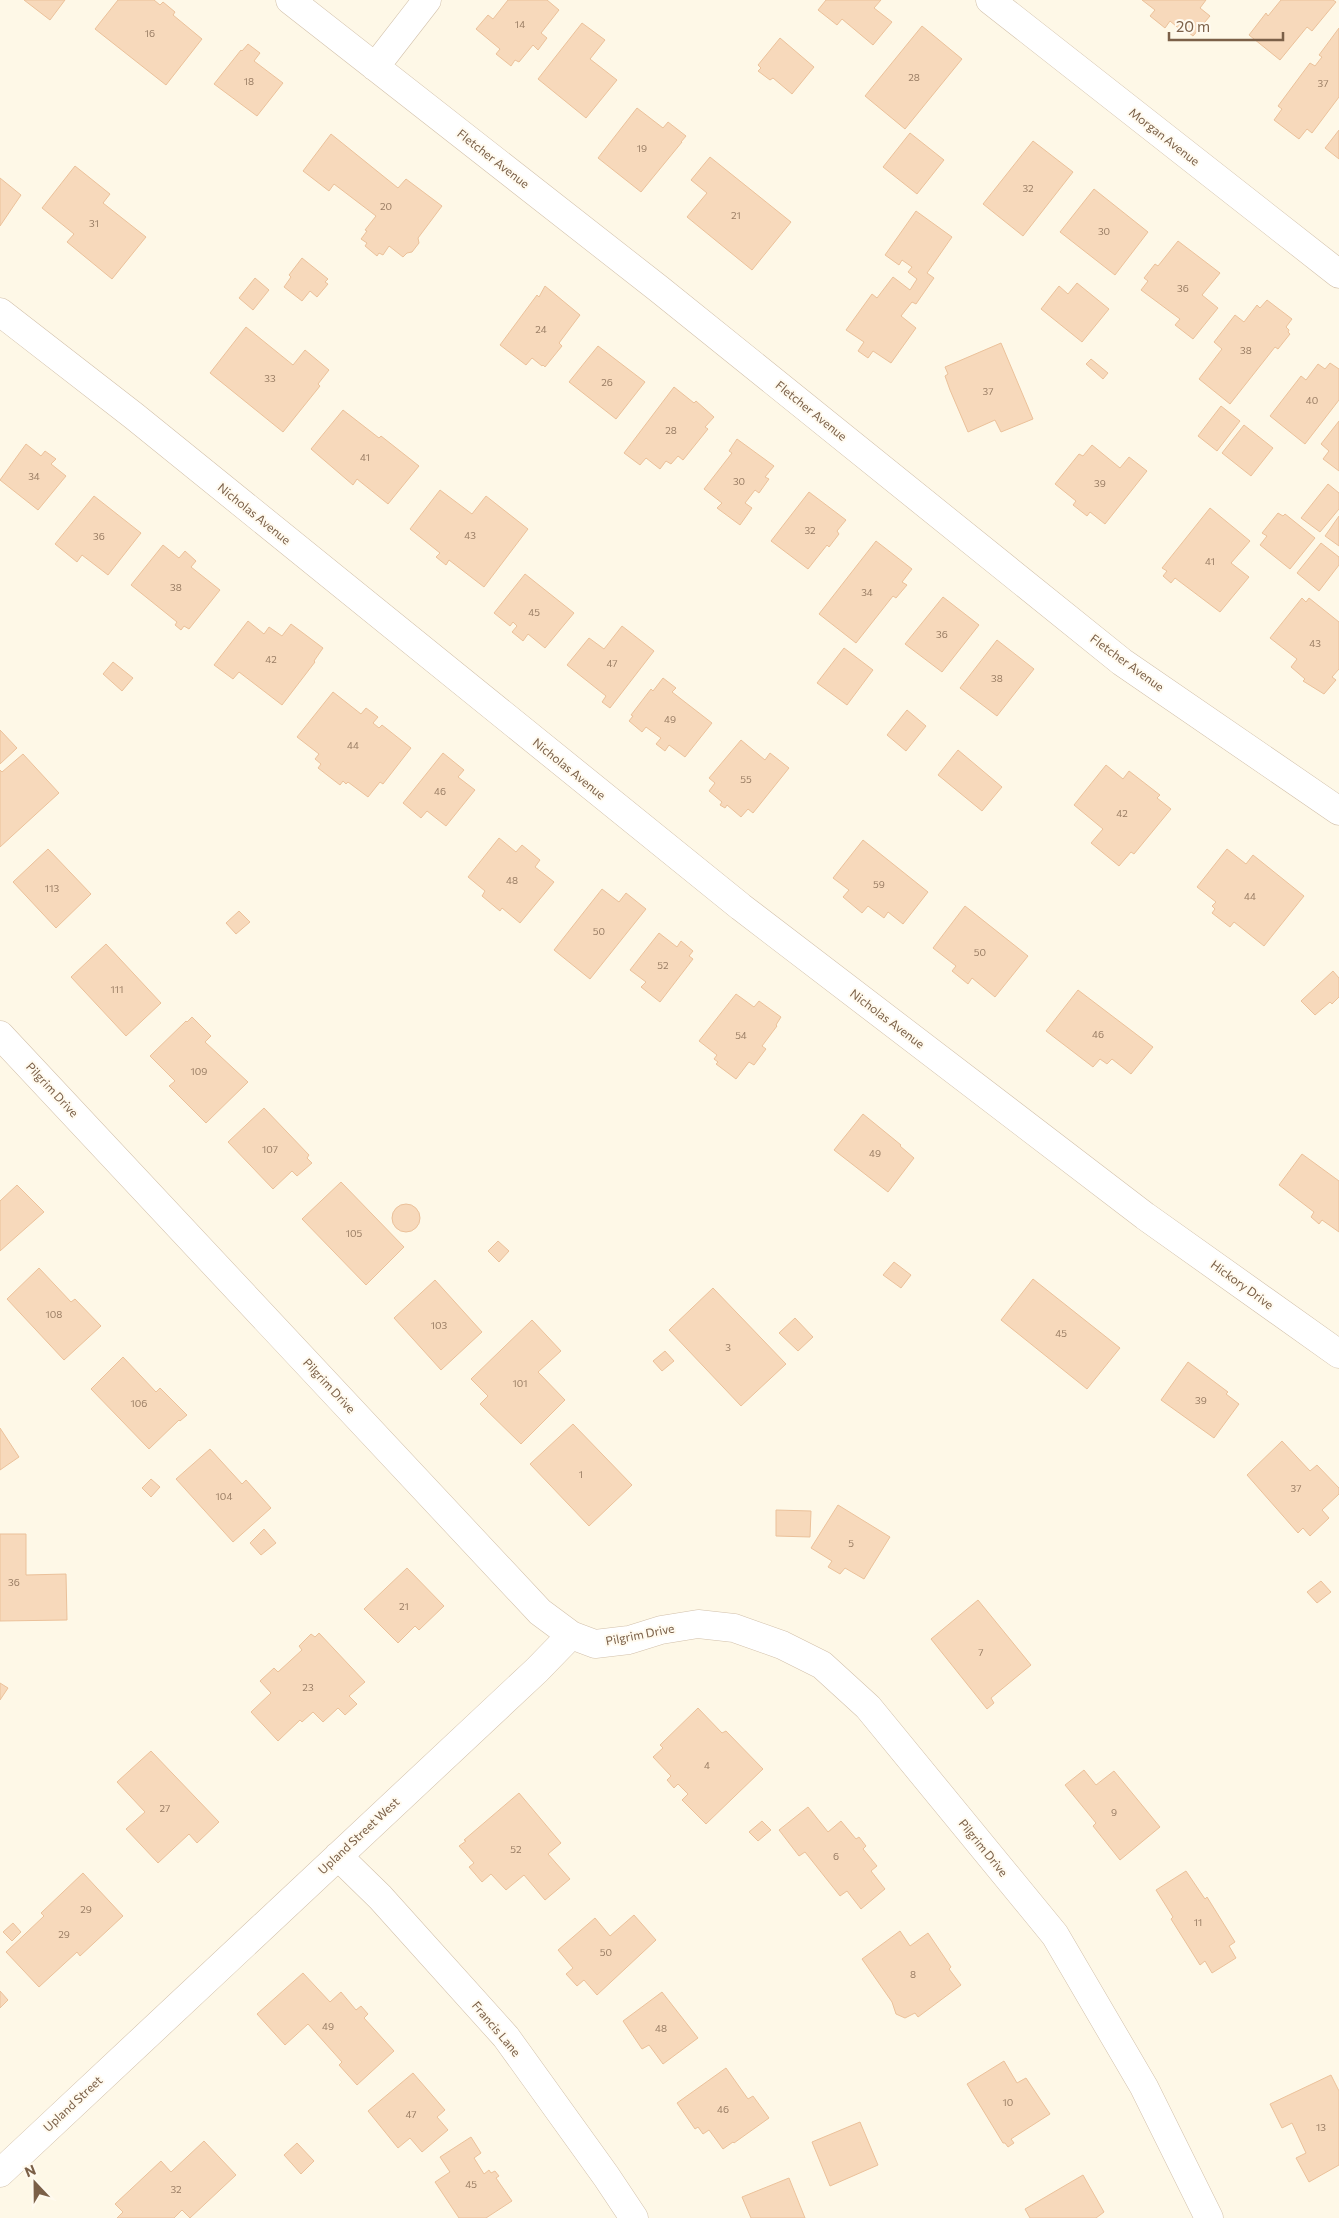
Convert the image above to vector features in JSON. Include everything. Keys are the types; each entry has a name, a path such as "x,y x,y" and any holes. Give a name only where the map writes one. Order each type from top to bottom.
{"street":[{"name":"Fletcher Avenue","path":"290,0 659,289 1122,662 1339,811"},
{"path":"375,67 427,0"},
{"name":"Morgan Avenue","path":"990,0 1339,274"},
{"name":"Nicholas Avenue","path":"0,312 134,416 741,907 1145,1216"},
{"name":"Pilgrim Drive","path":"0,1035 540,1612 571,1635 595,1644 629,1640 661,1630 698,1624 734,1628 782,1645 822,1665 868,1706 1055,1935 1144,2086 1209,2218"},
{"name":"Hickory Drive","path":"1145,1216 1339,1354"},
{"name":"Upland Street West","path":"146,2035 537,1670 571,1635"},
{"name":"Francis Lane","path":"338,1856 380,1897 506,2037 634,2218"},
{"name":"Upland Street","path":"0,2173 146,2035"}],"building":[{"path":"24,0 65,0 50,20"},
{"path":"118,0 154,0 160,5 163,2 175,12 173,15 202,39 166,85 95,29"},
{"path":"508,0 547,0 559,10 541,33 547,38 538,50 533,45 519,62 515,60 511,66 496,54 500,49 476,29 488,15 493,19"},
{"path":"826,0 881,0 874,8 892,22 873,45 842,19 837,25 818,10"},
{"path":"1142,0 1206,0 1200,8 1210,16 1193,36 1184,29 1182,31 1170,21 1165,28 1150,16 1155,10"},
{"path":"1281,0 1333,0 1336,2 1312,31 1307,27 1280,60 1249,35 1266,13 1268,16"},
{"path":"582,23 605,40 590,59 617,80 586,118 538,79"},
{"path":"922,26 962,59 905,129 865,96"},
{"path":"1339,28 1339,97 1312,133 1307,129 1299,139 1274,120 1282,109 1278,106 1310,63 1315,66 1322,57 1319,55"},
{"path":"780,38 814,67 792,94 773,78 770,80 758,71 761,68 758,65"},
{"path":"248,44 260,53 254,61 283,83 257,116 214,84"},
{"path":"637,108 663,128 668,122 686,136 641,192 598,158"},
{"path":"1339,130 1339,159 1325,148"},
{"path":"910,133 944,160 917,194 883,167"},
{"path":"331,134 398,188 406,179 442,206 418,238 419,243 412,252 407,253 403,257 389,246 383,255 379,253 377,256 365,246 367,243 361,239 367,231 365,230 376,216 334,184 329,191 303,171"},
{"path":"1033,141 1073,172 1023,236 983,204"},
{"path":"710,157 791,222 752,270 687,217 707,193 691,180"},
{"path":"75,166 110,194 103,203 146,237 112,279 67,242 74,234 42,208"},
{"path":"0,178 21,195 0,226"},
{"path":"1094,189 1148,232 1115,275 1060,232"},
{"path":"916,211 952,237 927,273 934,278 916,304 912,302 901,316 916,328 891,363 873,351 868,358 858,351 864,342 846,330 872,294 877,298 893,277 910,290 917,279 908,272 912,267 902,260 899,265 885,255"},
{"path":"1178,241 1220,273 1202,295 1218,308 1193,339 1175,325 1180,319 1141,290 1148,281 1144,278 1155,264 1158,266"},
{"path":"302,258 328,279 325,282 328,284 317,297 310,291 302,301 284,287 291,277 289,275"},
{"path":"255,278 269,290 253,310 239,298"},
{"path":"1077,283 1109,309 1082,342 1041,309 1059,286 1068,294"},
{"path":"545,286 580,315 559,343 562,346 545,367 532,358 526,365 500,345 537,295 539,297"},
{"path":"1267,300 1292,319 1286,327 1290,334 1278,349 1275,347 1230,404 1199,379 1222,349 1214,342 1235,315 1244,322 1257,305 1260,308"},
{"path":"246,327 293,365 305,350 329,370 318,384 320,386 283,432 210,373"},
{"path":"1001,343 1033,419 1001,432 995,420 968,432 945,376 948,374 945,367"},
{"path":"598,346 645,382 616,419 569,382"},
{"path":"1091,359 1108,373 1103,379 1086,364"},
{"path":"1330,363 1339,369 1339,400 1305,444 1270,416 1301,376 1306,380 1318,364 1325,369"},
{"path":"674,387 694,403 696,401 714,417 705,427 708,429 683,460 678,456 671,464 666,461 660,469 646,458 640,465 624,453"},
{"path":"1221,406 1240,421 1217,451 1198,436"},
{"path":"343,410 379,438 381,436 419,466 388,504 357,479 353,485 311,449"},
{"path":"1339,421 1339,471 1323,459 1329,451 1321,444"},
{"path":"1244,425 1273,448 1251,476 1222,453"},
{"path":"737,439 774,466 765,477 769,479 759,493 755,490 745,503 752,508 740,525 717,508 722,503 704,489 732,453 729,451"},
{"path":"26,444 41,456 45,451 56,459 51,464 66,476 38,510 0,480"},
{"path":"1092,445 1120,468 1129,457 1147,471 1105,524 1090,512 1087,516 1073,505 1076,501 1055,484 1079,454 1083,456"},
{"path":"1328,484 1339,493 1339,509 1320,532 1301,518"},
{"path":"440,490 472,514 486,496 528,529 484,587 449,560 446,565 436,557 440,553 410,529"},
{"path":"809,492 846,520 837,531 839,534 829,547 827,545 808,569 771,541"},
{"path":"94,496 141,533 108,575 82,555 77,562 55,544"},
{"path":"1210,508 1250,541 1231,563 1249,577 1220,612 1175,578 1171,583 1163,576 1167,571 1162,568"},
{"path":"1278,513 1283,516 1285,514 1315,538 1290,569 1260,545 1267,536 1262,533"},
{"path":"1339,516 1339,546 1325,536"},
{"path":"876,541 912,569 902,582 907,585 896,598 893,596 856,643 819,614"},
{"path":"1321,543 1339,557 1339,565 1319,591 1297,573"},
{"path":"163,545 179,558 185,551 196,561 191,567 220,590 189,629 184,626 181,630 175,625 177,622 131,585"},
{"path":"525,574 574,613 545,648 528,634 523,641 512,632 517,626 513,622 510,626 494,613"},
{"path":"943,597 979,625 942,672 905,644"},
{"path":"1302,598 1306,602 1309,598 1339,622 1339,669 1332,677 1336,680 1324,694 1303,681 1305,679 1291,667 1297,659 1270,638"},
{"path":"248,621 264,634 269,627 282,636 291,624 323,648 315,662 282,705 239,672 233,679 214,665"},
{"path":"622,626 654,651 610,708 602,702 606,696 567,665 589,638 604,649"},
{"path":"997,640 1034,669 997,716 960,688"},
{"path":"844,648 873,670 847,705 817,683"},
{"path":"113,662 133,678 122,691 103,674"},
{"path":"663,678 676,688 672,692 712,723 685,757 669,745 665,751 656,744 661,738 646,727 642,732 629,721 633,716 631,715 651,689 653,691"},
{"path":"333,692 361,714 366,708 378,717 373,723 379,728 382,725 411,748 383,784 380,782 368,797 348,782 346,784 343,781 340,785 318,768 321,764 315,759 319,754 297,737"},
{"path":"907,710 926,726 906,751 887,735"},
{"path":"0,730 17,748 0,764"},
{"path":"741,740 765,760 770,753 789,768 753,813 748,809 741,817 727,805 725,808 720,805 722,802 709,791 715,783 709,778"},
{"path":"958,750 1002,787 982,811 938,775"},
{"path":"443,753 464,770 458,777 475,790 446,826 427,811 421,818 403,803"},
{"path":"23,754 59,793 0,847 0,770 2,772"},
{"path":"1106,765 1123,779 1129,771 1160,795 1157,798 1171,809 1134,854 1131,852 1119,866 1091,843 1103,829 1074,805"},
{"path":"499,838 516,852 522,845 540,860 535,867 554,882 520,923 502,908 500,911 482,896 485,891 468,877"},
{"path":"863,840 928,892 903,924 888,912 884,918 868,906 862,913 843,897 849,890 833,878"},
{"path":"48,849 91,894 56,928 13,882"},
{"path":"1227,849 1246,864 1253,855 1304,896 1264,946 1234,922 1230,927 1212,913 1215,909 1212,906 1216,902 1197,887"},
{"path":"602,889 619,902 626,893 646,909 590,979 554,950"},
{"path":"965,906 1028,956 995,997 972,978 968,984 952,971 956,966 933,948"},
{"path":"239,911 250,922 236,934 226,923"},
{"path":"659,933 677,947 681,941 693,951 689,956 693,959 660,1002 641,987 646,982 630,970"},
{"path":"106,944 161,1003 126,1036 71,977"},
{"path":"1333,971 1339,978 1339,997 1315,1015 1301,1001"},
{"path":"1078,990 1153,1047 1131,1074 1112,1059 1107,1064 1100,1059 1093,1067 1046,1031"},
{"path":"736,994 754,1007 759,1001 781,1017 777,1026 762,1046 766,1049 754,1065 749,1062 736,1079 716,1064 718,1062 714,1059 717,1055 699,1041"},
{"path":"192,1017 211,1036 205,1042 248,1082 206,1123 169,1086 175,1081 150,1056"},
{"path":"264,1108 309,1155 307,1158 312,1163 297,1176 292,1171 273,1189 228,1142"},
{"path":"863,1114 914,1158 888,1192 834,1150"},
{"path":"1302,1154 1339,1181 1339,1232 1322,1220 1319,1224 1311,1217 1314,1212 1279,1185"},
{"path":"341,1182 404,1247 366,1285 302,1219"},
{"path":"17,1185 44,1212 0,1251 0,1201"},
{"path":"406,1204 416,1208 420,1218 416,1228 406,1232 396,1228 392,1218 396,1208"},
{"path":"498,1241 509,1251 499,1262 488,1251"},
{"path":"894,1262 911,1275 901,1288 883,1275"},
{"path":"39,1268 71,1302 75,1299 101,1326 64,1360 7,1299"},
{"path":"1033,1279 1120,1348 1087,1389 1001,1320"},
{"path":"435,1280 482,1332 441,1370 394,1318"},
{"path":"713,1288 786,1364 741,1406 669,1330"},
{"path":"795,1318 813,1337 798,1351 779,1333"},
{"path":"532,1320 561,1351 538,1372 565,1400 521,1444 480,1404 488,1396 471,1379"},
{"path":"665,1351 674,1361 662,1371 653,1361"},
{"path":"123,1357 156,1392 160,1388 187,1415 179,1420 149,1449 91,1389"},
{"path":"1188,1362 1228,1392 1226,1394 1239,1404 1214,1438 1161,1400"},
{"path":"573,1424 632,1485 589,1526 530,1464"},
{"path":"0,1428 19,1457 0,1470"},
{"path":"1282,1441 1310,1471 1317,1465 1339,1488 1339,1494 1322,1510 1329,1518 1310,1536 1303,1528 1298,1533 1247,1475"},
{"path":"210,1449 242,1484 246,1480 271,1508 233,1542 176,1479"},
{"path":"151,1479 160,1487 151,1497 142,1488"},
{"path":"838,1505 890,1537 864,1579 845,1568 840,1574 828,1567 832,1561 811,1548"},
{"path":"776,1510 811,1511 810,1537 776,1536"},
{"path":"264,1529 276,1543 261,1555 250,1543"},
{"path":"0,1534 26,1534 26,1575 66,1574 67,1620 0,1621"},
{"path":"407,1568 444,1606 419,1630 415,1626 398,1643 364,1609"},
{"path":"1321,1581 1331,1592 1317,1603 1307,1592"},
{"path":"978,1600 1031,1665 991,1698 994,1703 987,1709 931,1639"},
{"path":"319,1633 365,1682 349,1696 357,1704 345,1715 338,1708 323,1722 313,1712 302,1722 300,1720 278,1741 251,1712 271,1693 260,1681 274,1668 278,1672 302,1650 299,1646 311,1634 315,1637"},
{"path":"0,1683 8,1688 0,1700"},
{"path":"698,1708 722,1733 726,1731 763,1769 706,1824 682,1800 688,1794 678,1784 674,1788 667,1780 671,1776 653,1757 663,1748 660,1745"},
{"path":"151,1751 219,1822 197,1843 189,1834 158,1863 126,1829 145,1812 117,1782"},
{"path":"1084,1770 1096,1785 1114,1771 1160,1827 1120,1860 1093,1826 1096,1823 1065,1785"},
{"path":"519,1793 561,1843 548,1854 570,1879 545,1900 524,1875 506,1890 491,1874 482,1882 469,1867 474,1863 459,1846"},
{"path":"808,1807 828,1832 841,1821 856,1839 859,1837 866,1846 863,1849 877,1866 871,1871 885,1889 861,1909 847,1891 840,1896 805,1852 799,1856 779,1830"},
{"path":"762,1821 771,1830 758,1841 749,1832"},
{"path":"1186,1871 1205,1899 1207,1897 1235,1942 1229,1946 1236,1958 1212,1973 1205,1961 1200,1965 1171,1919 1173,1917 1156,1890"},
{"path":"83,1873 123,1916 80,1956 77,1952 39,1987 6,1952 44,1916 41,1913"},
{"path":"634,1915 656,1940 597,1995 584,1980 577,1986 566,1974 573,1968 558,1950 595,1918 610,1936"},
{"path":"13,1923 21,1932 12,1941 3,1932"},
{"path":"900,1931 910,1946 928,1933 951,1967 949,1969 961,1985 918,2017 915,2013 905,2018 896,2014 892,2002 862,1959"},
{"path":"303,1973 330,2002 341,1992 356,2010 361,2006 368,2014 364,2018 394,2051 357,2085 339,2065 342,2062 308,2024 285,2045 257,2014"},
{"path":"0,1991 8,2000 0,2008"},
{"path":"662,1992 698,2038 663,2064 649,2045 642,2049 623,2021"},
{"path":"1004,2061 1017,2083 1026,2078 1050,2114 1011,2139 1014,2143 1008,2147 1003,2143 967,2084"},
{"path":"726,2068 748,2099 753,2096 769,2118 723,2149 709,2130 703,2134 698,2127 695,2129 677,2103"},
{"path":"413,2073 445,2110 437,2117 448,2130 422,2152 410,2138 398,2148 368,2111"},
{"path":"1331,2075 1339,2091 1339,2165 1309,2182 1296,2158 1306,2153 1292,2123 1282,2128 1270,2104"},
{"path":"860,2122 878,2165 830,2186 812,2142"},
{"path":"471,2137 481,2153 474,2158 484,2174 489,2170 491,2173 495,2171 499,2176 496,2178 512,2201 486,2218 459,2218 435,2182 450,2172 440,2157"},
{"path":"204,2141 236,2175 190,2218 182,2210 174,2218 117,2218 123,2212 115,2204 161,2161 171,2172"},
{"path":"297,2143 314,2161 301,2174 284,2155"},
{"path":"1083,2175 1104,2212 1096,2218 1030,2218 1025,2209"},
{"path":"789,2178 805,2218 751,2218 742,2197"}]}
